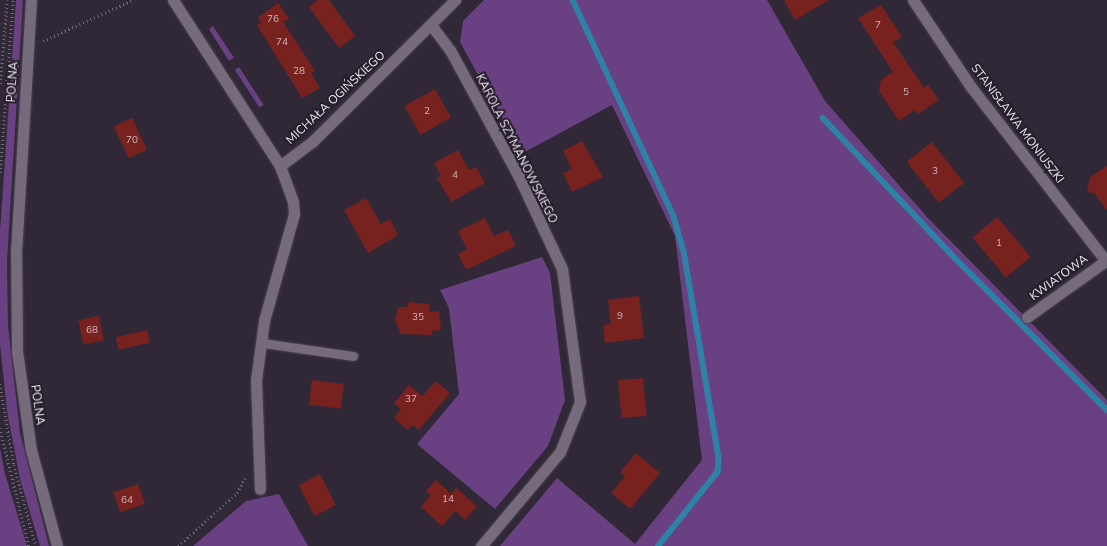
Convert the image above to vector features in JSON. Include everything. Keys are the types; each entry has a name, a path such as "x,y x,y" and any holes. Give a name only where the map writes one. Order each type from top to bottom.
{"street":[{"name":"POLNA","path":"31,0 16,249 18,351 31,450 57,546"},
{"path":"173,0 280,166 293,202 294,214 264,321 263,343 256,380 260,451 260,489"},
{"name":"STANISŁAWA MONIUSZKI","path":"913,0 971,87 1106,260"},
{"name":"MICHAŁA OGIŃSKIEGO","path":"280,166 312,142 431,24 448,2"},
{"name":"KAROLA SZYMANOWSKIEGO","path":"431,24 450,50 519,177 562,269 580,402 560,452 481,546"},
{"name":"KWIATOWA","path":"1027,317 1106,260"}],"lane":[{"path":"263,343 353,356"}],"path":[{"path":"0,84 6,0"},
{"path":"0,173 13,0"},
{"path":"42,42 133,0"},
{"path":"39,46 40,37"},
{"path":"0,384 14,465 36,546"},
{"path":"0,428 14,493 29,546"},
{"path":"178,546 237,493 260,451"}],"shaded area":[{"path":"16,0 23,0 7,261 8,325 20,433 49,546 40,546 20,479 7,411 0,344 0,232"},
{"path":"484,0 767,0 825,101 927,217 1107,400 1107,546 500,546 557,478 635,544 702,460 675,236 612,105 521,154 460,42 463,21"},
{"path":"213,26 234,58 229,61 209,29"},
{"path":"239,67 264,105 259,107 235,70"},
{"path":"542,257 550,273 565,400 548,446 495,509 417,444 459,394 449,308 440,290"},
{"path":"0,448 5,474 27,546 0,546"},
{"path":"279,494 308,546 193,546 246,501"}],"building":[{"path":"318,0 329,0 355,36 339,48 309,7"},
{"path":"784,0 829,0 795,20"},
{"path":"278,3 289,19 283,22 315,71 311,73 320,88 302,98 257,25 261,22 258,17"},
{"path":"881,5 902,37 893,42 924,88 928,85 939,100 918,114 915,110 899,121 879,91 881,80 893,72 858,18"},
{"path":"435,89 451,118 420,135 404,106"},
{"path":"132,118 147,150 129,158 114,126"},
{"path":"582,141 603,177 572,192 563,173 572,169 563,151"},
{"path":"932,142 964,183 939,203 907,162"},
{"path":"458,150 469,170 476,167 485,183 451,202 437,178 441,176 434,163"},
{"path":"1107,166 1107,210 1094,193 1087,192 1090,177"},
{"path":"366,198 381,224 390,219 398,235 368,253 344,210"},
{"path":"997,217 1030,257 1006,277 972,238"},
{"path":"485,218 494,236 508,230 516,246 466,270 458,254 467,249 458,231"},
{"path":"639,296 644,338 605,343 603,325 611,324 608,300"},
{"path":"410,302 429,304 430,312 439,311 441,330 432,331 432,335 401,334 395,320 398,307 406,307"},
{"path":"99,316 104,341 83,345 78,320"},
{"path":"147,330 150,343 119,350 116,337"},
{"path":"643,378 646,416 621,418 618,380"},
{"path":"312,380 344,384 341,409 309,405"},
{"path":"436,381 450,393 419,430 413,425 408,430 394,418 401,409 394,403 409,385 422,396"},
{"path":"636,453 660,473 630,509 611,493 625,476 620,472"},
{"path":"320,474 336,505 315,516 299,485"},
{"path":"436,480 451,494 456,488 477,506 465,520 455,511 442,526 421,507 431,495 426,491"},
{"path":"138,484 145,504 120,512 113,492"}],"waterway":[{"path":"573,0 674,217 684,251 719,459 718,472 659,546"},
{"path":"823,118 950,253 1107,410"}]}
